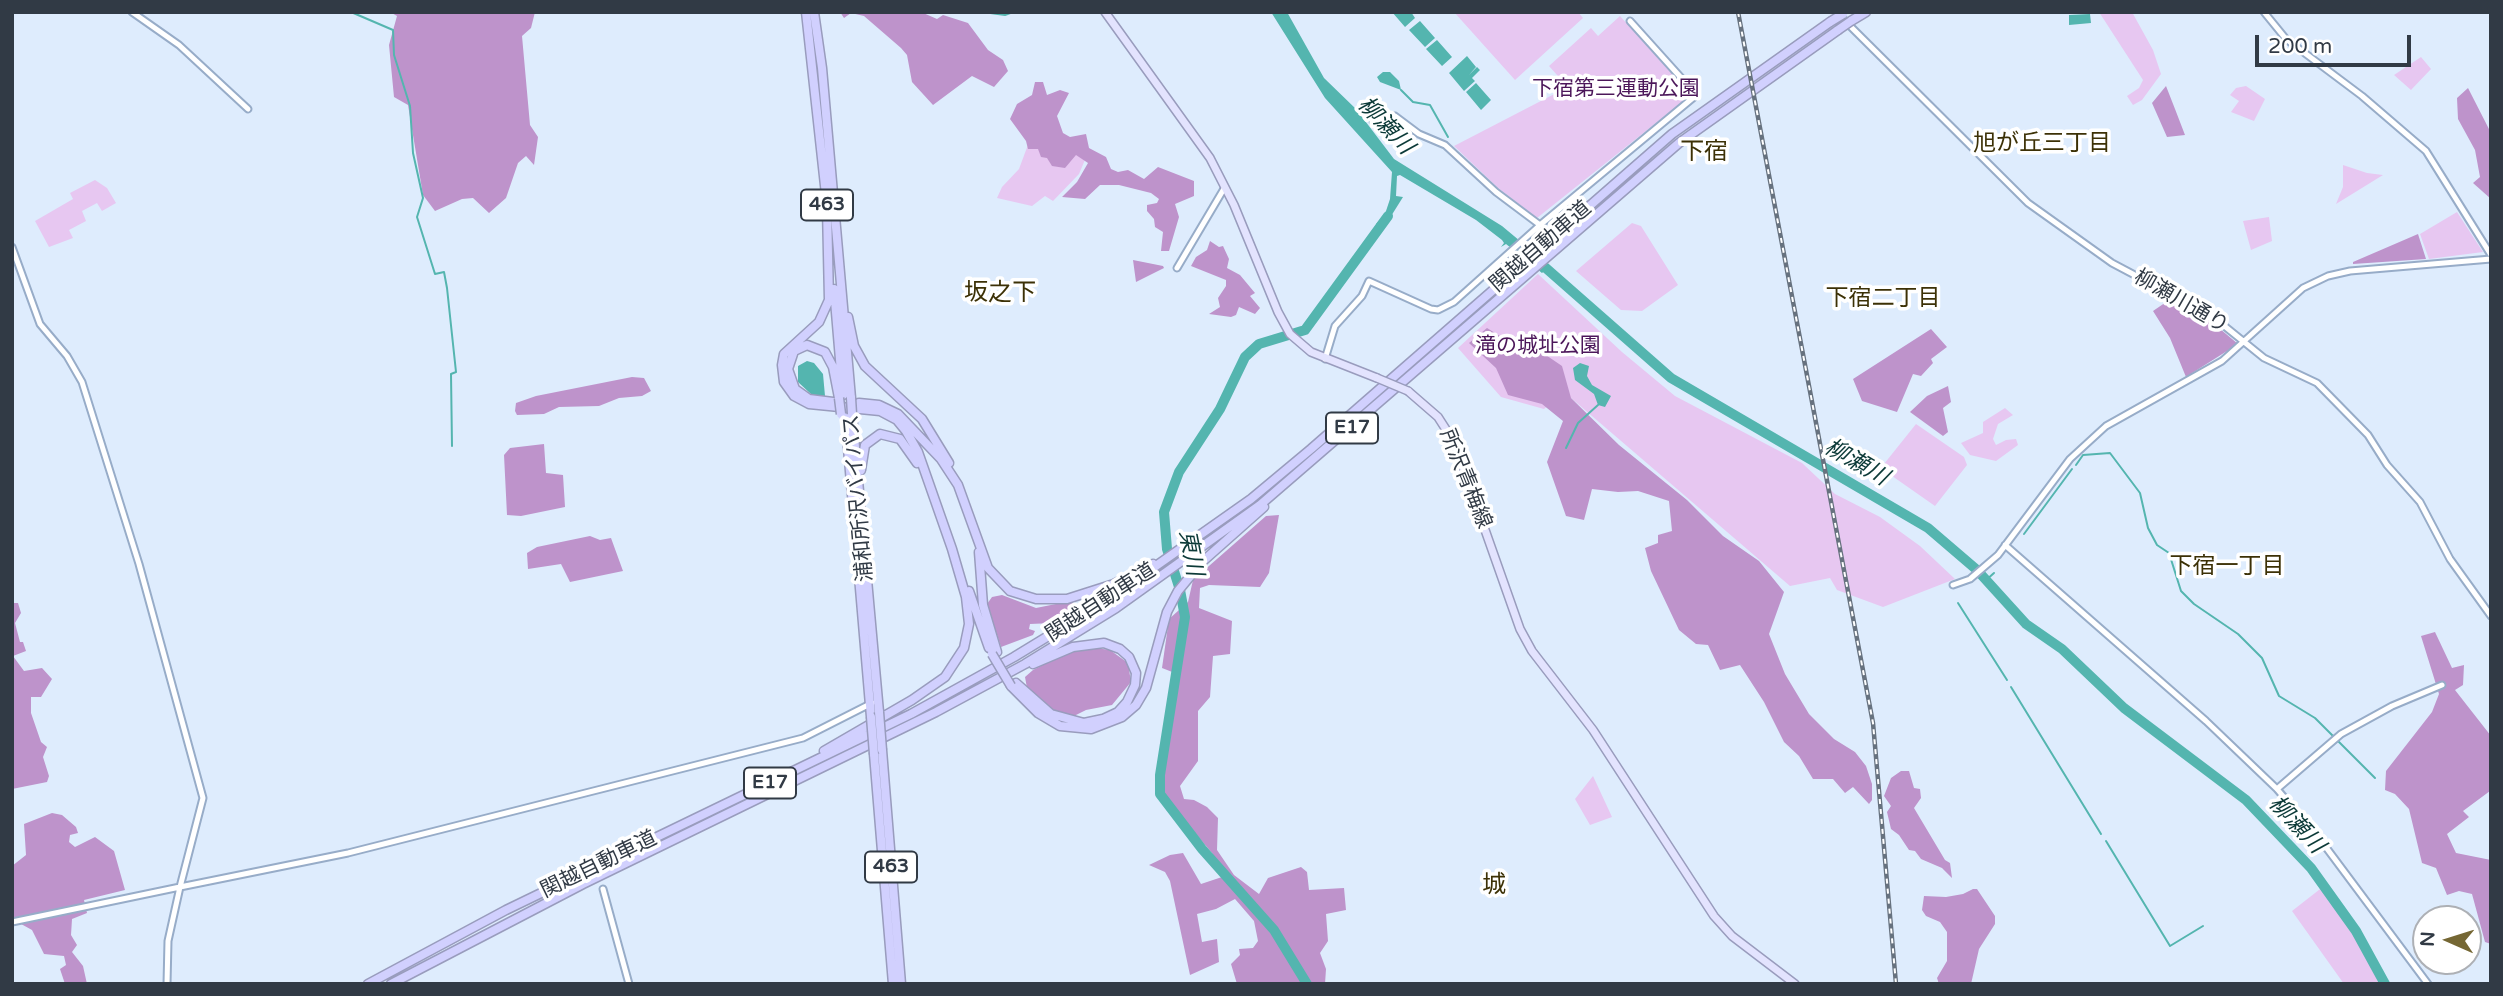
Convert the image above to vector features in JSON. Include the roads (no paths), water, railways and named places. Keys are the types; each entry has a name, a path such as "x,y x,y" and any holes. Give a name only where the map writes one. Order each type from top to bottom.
{"highway":[{"name":"浦和所沢バイパス","path":"806,12 844,398 860,511 893,984"},
{"name":"浦和所沢バイパス","path":"814,12 822,68 838,248 844,398"},
{"name":"関越自動車道","path":"391,984 583,884 936,712 1068,638 1164,575 1304,468 1579,226 1716,114 1866,12"},
{"name":"関越自動車道","path":"368,984 506,910 964,686 1063,628 1251,499 1367,402 1570,220 1672,134 1842,13"},
{"path":"827,208 829,300 819,322 784,354 784,382 794,396 809,404 867,408 892,417 910,437 994,653 1013,684 1038,713 1060,726 1084,730 1115,722 1136,705 1146,688 1172,601 1191,574 1304,468"},
{"path":"838,248 857,354 869,371 909,405 928,427 958,485 986,563 996,579 1016,594 1036,599 1067,598 1093,592 1160,562"},
{"path":"844,398 825,352 807,345 794,351 788,369 790,380 799,392 815,401 872,404 891,410 923,437 958,485"},
{"name":"浦和所沢バイパス","path":"846,413 874,702"},
{"path":"860,511 863,450 875,435 890,434 900,439 924,474"},
{"path":"975,532 983,605 994,653"},
{"path":"767,784 920,696 951,670 964,648 969,624 966,597 952,549"},
{"path":"936,712 1081,644 1104,643 1120,649 1132,662 1136,673 1133,691 1122,708 1108,718 1084,723 1051,714 1013,684"},
{"name":"浦和所沢バイパス","path":"878,752 901,984"}],"main road":[{"name":"所沢青梅線","path":"1105,12 1189,127 1225,187 1286,327 1299,343 1325,359 1408,391 1438,417 1454,442 1520,629 1532,651 1593,730 1714,916 1732,936 1796,984"}],"street":[{"path":"132,12 180,46 248,109"},
{"path":"1953,585 1970,579 1989,563 2070,459 2106,426 2208,369 2244,342 2291,297 2328,276 2361,270 2491,257 2424,148 2362,96 2286,39 2264,12"},
{"name":"柳瀬川通り","path":"1842,13 2014,193 2112,262 2212,317 2271,362 2318,383 2368,435 2387,465 2420,502 2451,559 2491,616"},
{"path":"1325,359 1335,326 1360,299 1369,281 1438,310 1454,302 1540,225 1694,97 1693,91 1630,21"},
{"path":"1373,121 1385,115 1393,115 1419,134 1448,146 1496,192 1540,225"},
{"path":"1177,268 1225,187"},
{"path":"12,247 40,324 68,356 82,382 139,564 199,775 203,797 168,941 167,984"},
{"path":"2005,545 2221,734 2277,789 2322,842 2428,984"},
{"path":"2277,789 2338,736 2385,709 2442,685"},
{"path":"12,922 348,853 803,738 874,702"},
{"path":"603,889 629,984"}],"waterway":[{"path":"351,12 393,30 394,55 410,106 413,153 423,198 417,217 435,274 444,272 447,288 456,372 451,374 452,446"},
{"path":"983,12 1005,15 1013,12"},
{"path":"1401,90 1413,102 1430,105 1448,137"},
{"name":"東川","path":"1307,984 1274,930 1202,849 1160,794 1160,775 1185,617 1167,549 1164,512 1179,472 1220,409 1245,357 1259,344 1305,330 1388,216"},
{"name":"柳瀬川","path":"1539,262 1671,378 1928,528 1977,570 2026,624 2062,649 2124,708 2246,800 2311,868 2356,931 2385,984"},
{"path":"1566,448 1578,423 1598,405"},
{"path":"2076,465 2083,455 2110,453 2140,493 2148,528 2157,545 2169,553 2181,591 2194,604 2238,634 2262,658 2279,696 2315,718 2375,778"},
{"path":"2024,534 2072,469"},
{"path":"1985,581 1994,573"},
{"path":"1958,603 2007,680"},
{"path":"2011,687 2101,834"},
{"path":"2106,841 2170,946 2203,926"}],"railway":[{"path":"1738,12 1873,723 1896,984"}],"district":[{"name":"旭が丘三丁目","path":"2042,144"},
{"name":"下宿","path":"1704,153"},
{"name":"坂之下","path":"1000,294"},
{"name":"下宿二丁目","path":"1883,299"},
{"name":"下宿一丁目","path":"2227,567"},
{"name":"城","path":"1494,886"}],"park label":[{"name":"下宿第三運動公園","path":"1616,89"},
{"name":"滝の城址公園","path":"1538,346"}]}
